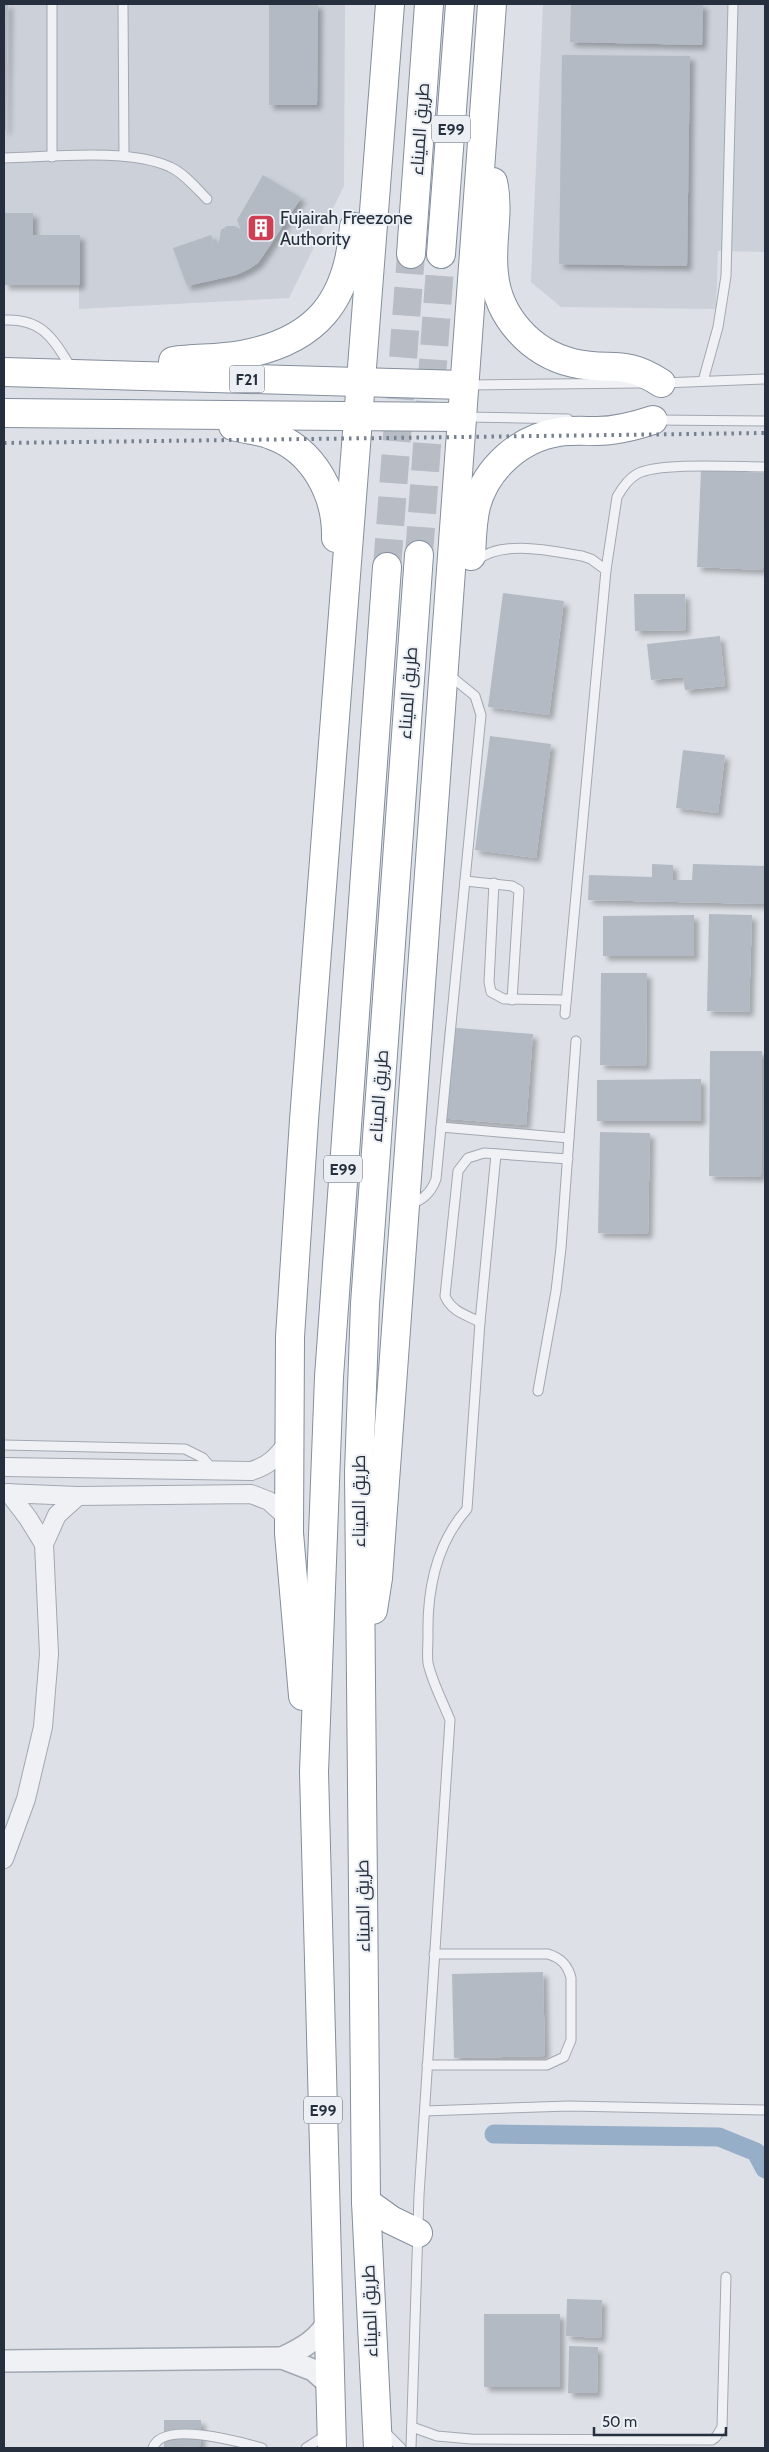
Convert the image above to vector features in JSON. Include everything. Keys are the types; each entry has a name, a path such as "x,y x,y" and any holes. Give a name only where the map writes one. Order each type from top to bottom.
{"highway":[{"path":"314,1772 304,1713 289,1519 290,1337 360,383 390,4"},
{"name":"طريق الميناء","path":"411,254 429,4"},
{"name":"طريق الميناء","path":"441,254 460,4"},
{"path":"360,1639 371,1616 377,1590 492,4"},
{"path":"133,374 150,365 167,361 241,355 257,351 290,339 314,323 333,302 346,276 351,254 360,172 370,146 379,136"},
{"path":"481,150 495,191 494,274 502,305 510,319 531,343 559,359 590,366 616,365 636,369 661,383"},
{"name":"F21","path":"4,372 133,374 463,385"},
{"name":"F21","path":"4,413 462,417"},
{"path":"179,414 273,435 297,450 316,470 327,489 334,509 335,606 342,628"},
{"path":"446,629 465,593 470,566 476,506 488,479 507,456 519,447 546,435 560,432 613,430 653,420"},
{"name":"طريق الميناء","path":"378,2448 366,2202 359,1472 364,1304 419,555"},
{"name":"طريق الميناء","path":"332,2439 314,1772 329,1377 387,567"},
{"path":"366,2202 391,2220 418,2233"}],"street":[{"path":"4,1467 240,1472 260,1468 277,1458 289,1441"},
{"path":"6,1493 78,1496 251,1494 269,1501 289,1519"},
{"path":"6,1493 28,1518 44,1544"},
{"path":"4,1859 26,1799 36,1764 45,1709 49,1654 44,1544 57,1516 78,1496"},
{"path":"282,2358 306,2347 316,2339 330,2319"},
{"path":"4,2361 282,2358 313,2370 330,2385"}],"lane":[{"path":"52,4 52,157"},
{"path":"123,4 124,156"},
{"path":"703,381 718,327 726,276 733,4"},
{"path":"4,158 124,156 151,160 172,167 207,200"},
{"path":"4,320 28,322 44,331 52,337 75,373"},
{"path":"463,385 661,383 765,379"},
{"path":"462,417 577,419"},
{"path":"615,419 765,422"},
{"path":"565,1014 606,570 617,497 626,484 638,474 658,467 765,467"},
{"path":"470,566 485,554 510,548 582,556 591,559 606,570"},
{"path":"405,1207 423,1199 434,1186 436,1178 481,715 475,696 443,670"},
{"path":"465,881 494,883 514,887 520,893 512,1000"},
{"path":"494,883 490,987 499,998 512,1000 566,1000"},
{"path":"538,1391 556,1291 568,1160 576,1041"},
{"path":"441,1127 569,1138"},
{"path":"480,1322 451,1306 444,1290 458,1171 468,1158 476,1154 568,1160"},
{"path":"411,2448 424,2111 450,1720 428,1663 427,1615 433,1574 441,1550 454,1524 467,1509 480,1322 496,1154"},
{"path":"4,1445 186,1449 203,1458 214,1471"},
{"path":"427,2065 547,2065 564,2057 571,2040 571,1978 570,1971 561,1960 541,1954 434,1954"},
{"path":"424,2111 570,2106 763,2111"},
{"path":"412,2427 437,2436 454,2439 653,2445 706,2441 716,2437 722,2427 726,2277"},
{"path":"375,2417 389,2438 401,2448"},
{"path":"153,2448 155,2443 162,2437 205,2435 230,2439 262,2448"},
{"path":"306,2448 332,2439"}],"shaded area":[{"path":"4,4 345,4 344,186 289,298 79,309 79,285 4,285"},
{"path":"543,4 765,4 765,252 718,251 716,309 561,307 531,282"}],"building":[{"path":"4,4 8,4 6,130 4,130"},
{"path":"269,4 318,4 317,105 269,105"},
{"path":"571,4 703,4 702,45 570,42"},
{"path":"562,55 690,56 687,266 559,264"},
{"name":"Fujairah Freezone Authority","path":"263,175 301,198 269,247 258,263 249,269 236,275 187,286 173,248 211,235 215,244 219,242 221,230 227,226 235,226 241,230 237,220"},
{"path":"4,213 33,213 33,235 80,235 80,285 4,285"},
{"path":"701,470 765,473 763,570 697,567"},
{"path":"503,593 564,601 549,715 488,707"},
{"path":"634,594 685,594 686,630 635,631"},
{"path":"720,636 725,686 685,690 683,677 651,680 647,644"},
{"path":"490,736 551,744 536,858 475,850"},
{"path":"683,750 725,755 718,813 676,808"},
{"path":"652,864 673,865 673,880 692,880 693,864 765,866 765,904 588,900 589,875 652,877"},
{"path":"709,914 752,915 749,1012 707,1011"},
{"path":"694,915 694,956 603,956 603,916"},
{"path":"601,973 647,973 646,1066 600,1065"},
{"path":"445,1027 533,1034 526,1125 438,1118"},
{"path":"710,1051 762,1051 761,1177 709,1176"},
{"path":"701,1079 701,1121 597,1121 597,1080"},
{"path":"600,1132 650,1133 648,1234 598,1233"},
{"path":"543,1972 545,2056 454,2058 452,1974"},
{"path":"567,2299 602,2300 601,2338 566,2336"},
{"path":"484,2314 560,2314 560,2387 484,2387"},
{"path":"569,2346 598,2347 597,2393 568,2393"},
{"path":"164,2420 201,2420 201,2446 164,2447"}],"waterway":[{"path":"494,2134 719,2137 756,2152 765,2169"}],"tunnel":[{"path":"387,567 411,254"},
{"path":"419,555 441,254"}],"railway":[{"path":"4,443 765,433"}],"place":[{"name":"Fujairah Freezone Authority","path":"261,228"}]}
